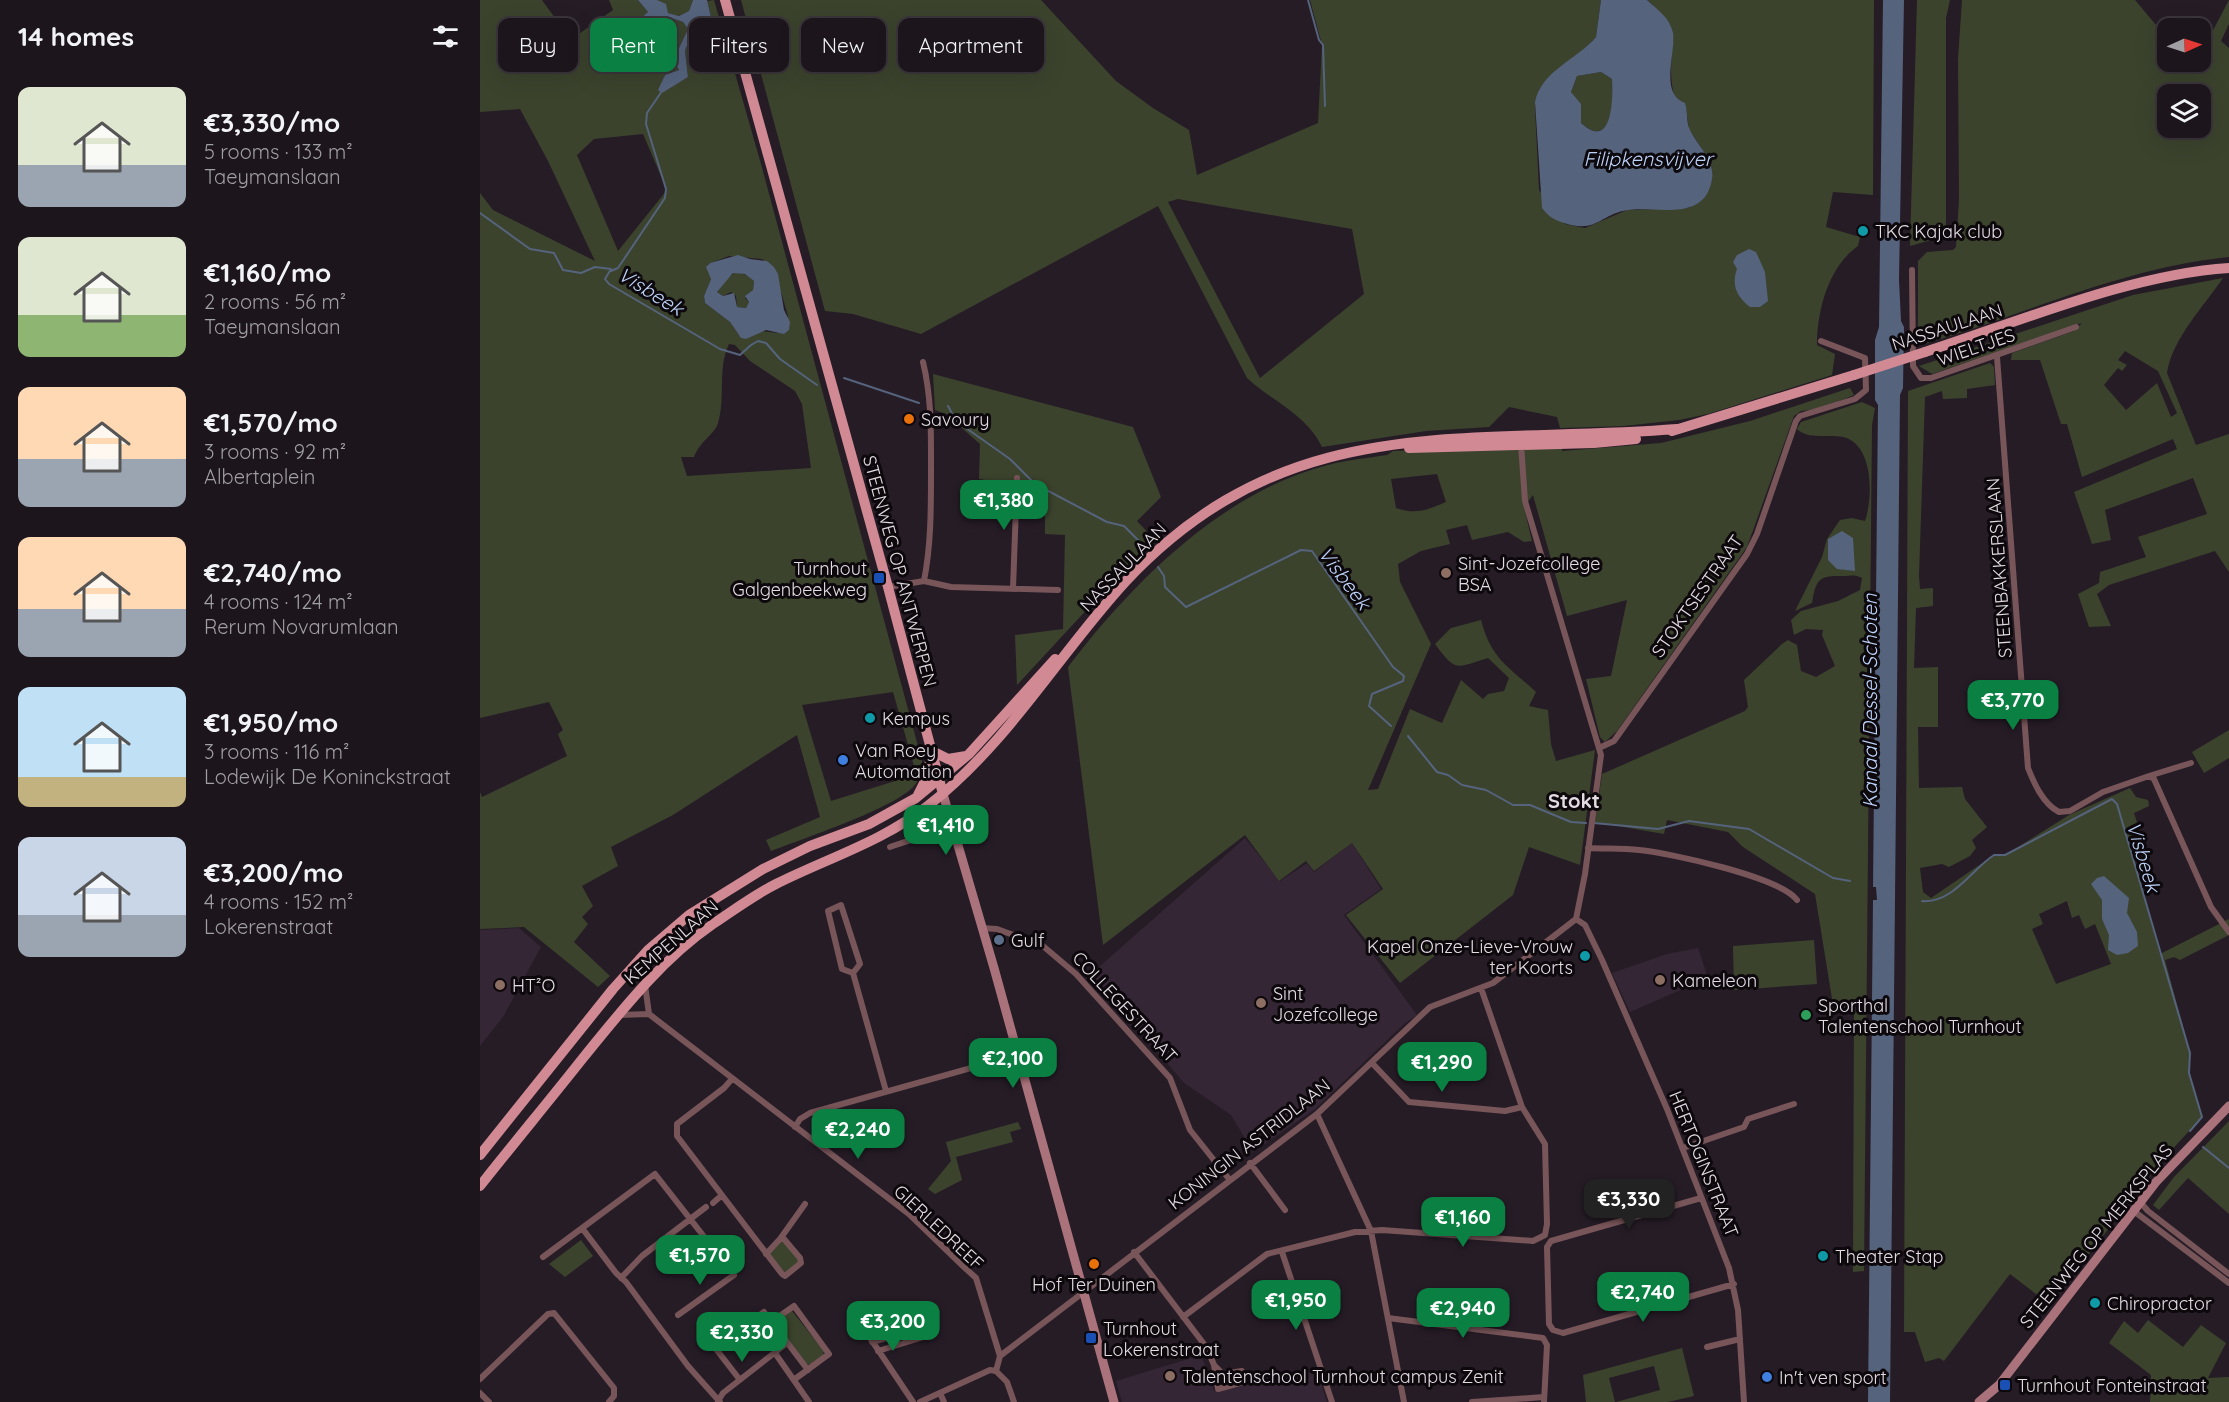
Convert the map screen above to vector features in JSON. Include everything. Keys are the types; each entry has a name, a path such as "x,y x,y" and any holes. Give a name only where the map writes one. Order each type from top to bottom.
{"main road":[{"name":"STEENWEG OP ANTWERPEN","path":"725,0 888,587 943,795"},
{"name":"NASSAULAAN","path":"943,795 1014,723 1073,643 1161,547 1197,518 1236,493 1299,464 1364,449 1426,440 1631,440 1677,429 1854,375 2116,290 2198,271 2229,268"},
{"name":"NASSAULAAN","path":"939,781 969,754 1067,646 1073,643"},
{"path":"916,798 924,783 932,751 951,759 969,754"},
{"name":"KEMPENLAAN","path":"480,1155 613,989 648,950 689,915 763,869 810,846 868,824 916,798 939,781"},
{"name":"KEMPENLAAN","path":"480,1186 618,1015 645,985 708,927 776,884 877,839 920,813 943,795"},
{"path":"837,856 848,845 870,834 868,824"}],"street":[{"name":"WIELTJES","path":"1912,270 1912,366 1921,378 1930,378 1997,357 2076,327"},
{"name":"STOKTSESTRAAT","path":"1599,748 1614,741 1747,554 1757,534 1796,421 1800,417 1855,399 1866,390 1865,357 1821,341"},
{"name":"STEENBAKKERSLAAN","path":"1997,357 2028,768 2037,789 2059,812 2070,811 2103,792 2191,763"},
{"path":"924,362 930,390 931,420 930,553 924,581"},
{"path":"1521,440 1523,493 1599,748 1600,759 1576,919"},
{"path":"1013,589 1017,478"},
{"path":"888,587 924,581 951,587 1058,590"},
{"path":"2149,776 2154,779 2211,907 2229,932"},
{"name":"STEENWEG OP ANTWERPEN","path":"943,795 1114,1402"},
{"path":"920,813 936,816 952,824"},
{"path":"890,847 935,835 957,841"},
{"path":"1588,848 1640,850 1703,864 1774,884 1788,891 1797,900"},
{"path":"842,905 860,964 853,973 842,969 828,911 842,905"},
{"name":"KONINGIN ASTRIDLAAN","path":"1003,1354 1083,1290 1317,1114 1430,1008 1493,983 1516,967 1565,925 1576,919"},
{"name":"HERTOGINSTRAAT","path":"1576,919 1586,925 1683,1148 1734,1284 1744,1402"},
{"name":"COLLEGESTRAAT","path":"981,928 997,929 1038,944 1057,956 1076,974 1170,1078 1190,1130 1229,1179"},
{"path":"853,973 886,1091"},
{"path":"618,1015 649,1014 645,985"},
{"path":"1183,1317 1267,1254 1355,1232 1382,1230 1533,1241 1545,1235 1547,1224 1545,1144 1522,1107 1480,988"},
{"name":"GIERLEDREEF","path":"649,1014 909,1214 976,1278 1003,1354"},
{"path":"795,1127 810,1113 1018,1055"},
{"path":"1372,1063 1409,1102 1505,1111 1522,1107"},
{"path":"732,1079 724,1088 676,1124 677,1136 783,1276 799,1266 800,1258 786,1242 780,1239"},
{"path":"1683,1148 1744,1127 1748,1119 1794,1104"},
{"name":"STEENWEG OP MERKSPLAS","path":"1987,1402 2156,1182 2229,1106"},
{"path":"1317,1114 1371,1231 1404,1402"},
{"path":"1250,1163 1285,1210"},
{"path":"543,1257 655,1174 734,1275 678,1315"},
{"path":"621,1278 642,1256 722,1196"},
{"path":"1701,1198 1551,1241 1547,1247 1549,1324 1553,1330 1563,1333 1734,1284"},
{"path":"2141,1203 2149,1212 2229,1274"},
{"path":"766,1254 780,1239 805,1204"},
{"path":"2134,1212 2229,1283"},
{"path":"582,1228 688,1366 719,1401 723,1392 787,1343"},
{"path":"1134,1252 1207,1348 1214,1365 1218,1389 1247,1381 1242,1371 1222,1374 1214,1365"},
{"path":"1282,1252 1332,1402"},
{"path":"771,1322 794,1306 829,1354 795,1379"},
{"path":"740,1380 716,1349 764,1312 808,1370"},
{"path":"480,1379 548,1314 554,1313 614,1388 615,1396 609,1402"},
{"path":"854,1314 913,1402"},
{"path":"1388,1318 1543,1338 1547,1345 1544,1399 1472,1402"},
{"path":"873,1342 928,1326"},
{"path":"878,1352 933,1334"},
{"path":"1707,1347 1740,1339"},
{"path":"775,1353 809,1402"},
{"path":"996,1371 1003,1354"},
{"path":"920,1402 990,1370 996,1371 1007,1382 1014,1402"},
{"name":"STEENWEG OP MERKSPLAS","path":"1979,1402 1994,1390"},
{"path":"480,1393 489,1402"},
{"path":"940,1393 944,1402"}],"shaded area":[{"name":"Sint Jozefcollege","path":"1245,838 1280,881 1307,863 1314,872 1352,843 1381,889 1344,915 1417,1015 1404,1024 1315,1109 1253,1152 1231,1115 1184,1083 1091,974"},
{"name":"HT²O","path":"519,928 541,947 503,1017 480,1046 480,930"},
{"name":"Kameleon","path":"1698,948 1708,978 1630,1012 1612,973 1667,954"},
{"name":"Talentenschool Turnhout campus Zenit","path":"1201,1355 1214,1391 1317,1371 1327,1402 1122,1402 1116,1381"}],"green space":[{"path":"480,0 542,0 555,18 498,18 498,72 578,72 578,35 590,26 590,72 673,72 665,75 659,90 662,92 688,77 685,51 689,40 689,72 735,72 922,761 918,780 904,795 869,813 771,851 766,840 820,817 797,735 673,815 611,847 618,866 582,886 593,906 582,917 588,924 574,942 610,976 598,987 524,927 480,929 480,792 482,797 567,756 558,734 563,730 549,702 480,718 480,193 493,210 595,261 548,161 520,109 480,112","holes":["643,134 667,190 618,251 577,155 594,139","729,256 762,259 774,267 788,316 777,333 762,331 746,339 739,335 730,322 705,303 704,296 711,279 708,264","729,344 735,345 750,361 795,391 802,404 811,468 687,476 681,457 694,457 718,423 723,363","893,692 914,766 909,768 911,776 831,801 802,705"]},
{"path":"609,0 638,0 648,12 641,18 602,18 613,10"},
{"path":"657,0 693,0 689,11 679,16 668,13"},
{"path":"714,0 719,18 709,18 711,17 707,1"},
{"path":"741,0 1041,0 1116,81 1189,130 1197,175 1318,123 1322,45 1310,0 1601,0 1596,37 1543,86 1535,108 1539,190 1565,224 1585,228 1627,210 1688,208 1702,200 1712,180 1711,163 1689,129 1686,108 1674,95 1671,80 1671,34 1660,13 1647,0 1874,0 1873,195 1833,192 1826,227 1860,237 1858,246 1839,266 1832,278 1819,318 1817,345 1835,354 1832,375 1708,414 1679,420 1624,426 1560,428 1557,417 1509,407 1489,427 1426,431 1322,447 1298,417 1247,378 1158,206 921,334 853,314 825,311 760,72 789,72 789,18 746,18","holes":["1178,199 1352,229 1364,294 1260,378 1168,202"]},
{"path":"1917,0 1950,0 1946,18 1946,229 1942,237 1910,246"},
{"path":"1962,0 2135,0 2157,26 2157,72 2211,72 2211,34 2229,0 2229,24 2221,41 2229,48 2229,257 2149,271 2110,282 1918,346 1918,261 1927,252 1953,250 1956,247 1959,200 1958,59"},
{"path":"677,20 683,22 688,29 679,48 677,48"},
{"path":"1601,72 1612,79 1612,109 1609,119 1600,131 1592,130 1581,123 1581,109 1571,92 1577,76"},
{"path":"735,272 747,275 754,281 753,290 745,298 749,302 746,308 737,307 736,296 731,292 723,296 717,292"},
{"path":"2223,278 2182,335 2170,360 2167,373 2196,445 2229,434 2229,572 2215,551 2109,585 2097,594 2111,626 2089,627 2078,594 2099,583 2100,572 2146,557 2138,537 2207,514 2193,478 2105,510 2111,540 2092,544 2074,492 2177,449 2173,439 2082,477 2067,424 2061,424 2040,360 2011,360 2012,353 2074,331 2082,323 1932,374 1919,366 2133,295","holes":["2125,351 2158,371 2177,413 2171,417 2157,383 2126,410 2104,385 2118,368 2122,371 2127,365 2118,360"]},
{"path":"1990,363 1994,367 1995,385 1967,389 1967,398 1943,399 1942,391 1925,397 1919,576 1920,589 1933,588 1933,606 1916,608 1914,668 1938,667 1938,727 1918,727 1919,788 1962,787 1965,799 1987,827 1972,840 1976,848 1970,856 1949,867 1942,864 1920,868 1923,892 1931,898 1994,855 2005,855 2069,815 2130,788 2136,797 2148,800 2149,806 2134,813 2144,844 2131,852 2160,954 2229,919 2229,935 2180,960 2174,957 2165,960 2190,1053 2189,1073 2202,1117 2167,1155 2049,1304 2010,1274 1944,1361 1939,1358 1925,1362 1915,1332 1904,1332 1908,391","holes":["2067,901 2072,918 2079,915 2085,929 2095,924 2111,964 2056,984 2032,929 2043,924 2039,914"]},
{"path":"933,374 1133,427 1161,497 1137,521 1153,538 1017,685 1015,635 1063,629 1065,535 1045,534 1045,496 1022,486 979,479 980,444 946,414 935,410"},
{"path":"1850,388 1854,395 1820,409 1801,411 1794,416 1747,547 1617,731 1605,742 1600,737 1586,679 1611,676 1627,600 1567,616 1533,495 1524,507 1532,541 1524,542 1508,532 1472,540 1467,525 1446,530 1450,544 1421,551 1398,564 1400,582 1431,644 1368,790 1378,789 1410,709 1442,723 1461,680 1483,699 1488,694 1504,691 1509,678 1488,658 1458,666 1448,660 1435,644 1451,628 1481,620 1495,653 1536,692 1529,706 1548,710 1551,744 1556,761 1595,750 1580,865 1529,847 1513,895 1400,983 1346,915 1383,889 1352,843 1314,871 1306,861 1279,881 1245,835 1103,945 1068,667 1121,604 1150,573 1182,545 1216,519 1252,496 1289,478 1335,463 1387,455 1393,451 1562,446 1562,451 1661,443 1750,421","holes":["1437,474 1446,502 1421,511 1396,508 1391,479"]},
{"path":"1862,402 1875,408 1872,425 1864,1271 1853,1272 1854,1005 1834,1011 1815,894 1743,847 1728,832 1667,820 1664,834 1595,822 1602,774 1745,711 1748,707 1744,680 1788,640 1797,645 1801,671 1816,677 1835,666 1822,635 1823,630 1806,629 1794,635 1791,620 1801,611 1838,601 1860,590 1862,578 1857,576 1823,578 1817,584 1812,603 1795,611 1822,557 1827,539 1840,520 1852,518 1865,521 1869,499 1869,473 1861,450 1853,442 1843,437 1807,434 1797,429 1801,422"},
{"path":"2229,730 2229,758 2204,773 2192,752"},
{"path":"1814,940 1817,984 1734,990 1733,946"},
{"path":"2229,1121 2229,1214 2188,1178 2159,1210 2153,1205 2174,1177"},
{"path":"1018,1122 1021,1129 1010,1132 1013,1142 956,1157 962,1180 935,1194 928,1189 951,1161 946,1142"},
{"path":"780,1239 801,1261 785,1276 766,1254"},
{"path":"581,1240 593,1256 565,1277 549,1264"},
{"path":"792,1311 824,1351 823,1355 811,1365 806,1364 776,1324 778,1320"},
{"path":"2148,1320 2183,1347 2201,1325 2226,1343 2208,1378 2229,1377 2229,1402 2150,1402 2151,1375 2109,1343 2124,1321 2138,1333"},
{"path":"1682,1348 1694,1396 1668,1402 1616,1402 1660,1390 1654,1366 1609,1378 1615,1402 1586,1402 1583,1375"}],"water":[{"path":"638,0 657,0 666,4 668,13 679,16 689,11 693,0 707,0 711,17 689,18 689,40 685,51 688,77 662,93 658,90 665,75 679,70 677,48 679,48 688,29 677,18 666,16 641,18 648,12"},
{"name":"Filipkensvijver","path":"1601,0 1647,0 1669,23 1673,33 1670,72 1673,91 1677,98 1685,103 1689,127 1707,157 1712,171 1710,187 1704,198 1696,204 1674,210 1628,210 1584,226 1557,221 1542,208 1535,102 1539,91 1552,74 1596,37","holes":["1601,72 1612,79 1609,119 1605,127 1599,131 1592,130 1581,123 1581,104 1571,92 1577,76"]},
{"path":"1883,0 1904,0 1899,280 1901,321 1904,327 1903,388 1900,395 1890,1402 1868,1402 1873,900 1877,900 1876,887 1873,887 1878,405 1875,400 1875,340 1879,327"},
{"path":"1749,249 1756,252 1765,272 1768,301 1760,307 1750,307 1745,303 1735,285 1737,269 1733,262 1737,255"},
{"path":"738,255 767,261 778,274 784,310 790,322 789,330 784,334 766,330 746,339 741,338 730,322 705,303 704,296 711,279 706,267 710,263","holes":["733,273 745,274 754,281 753,290 745,296 749,302 746,308 737,307 734,293 723,296 717,292"]},
{"path":"1842,531 1853,538 1855,571 1837,569 1828,560 1828,539"},
{"path":"2104,876 2129,898 2127,913 2137,932 2138,946 2128,953 2117,955 2108,950 2109,935 2102,919 2102,900 2091,884 2097,878"}],"waterway":[{"path":"1308,0 1319,40 1323,45 1325,106"},
{"path":"611,271 618,268 665,198 666,189 646,124 647,113 662,91"},
{"name":"Visbeek","path":"480,213 530,249 554,253 563,270 581,273 595,267 611,269 605,279 609,284 720,349 740,355 758,341 766,343 780,359 817,385"},
{"name":"Visbeek","path":"844,378 919,403"},
{"name":"Visbeek","path":"948,406 956,421 1010,459 1035,484 1107,522 1124,526 1144,546"},
{"name":"Visbeek","path":"1158,567 1164,576 1165,587 1186,607 1301,550 1312,551 1393,667 1404,676 1403,681 1372,694 1369,706 1391,726"},
{"name":"Visbeek","path":"1408,736 1437,772 1448,775 1462,785 1486,790 1513,805 1530,805 1571,822 1586,823"},
{"name":"Visbeek","path":"1922,901 1933,900 1952,892 1994,855 2005,855 2112,799 2117,804 2190,1053 2189,1073 2202,1117 2190,1131"},
{"name":"Visbeek","path":"1594,823 1658,829 1689,821 1749,829 1833,878 1850,881"},
{"name":"Visbeek","path":"2203,1147 2229,1168"}],"place":[{"name":"TKC Kajak club","path":"1863,231"},
{"name":"Savoury","path":"909,419"},
{"name":"Sint-Jozefcollege BSA","path":"1446,573"},
{"name":"Turnhout Galgenbeekweg","path":"879,578"},
{"name":"Kempus","path":"870,718"},
{"name":"Van Roey Automation","path":"843,760"},
{"name":"Gulf","path":"999,940"},
{"name":"Kapel Onze-Lieve-Vrouw ter Koorts","path":"1585,956"},
{"name":"Kameleon","path":"1660,980"},
{"name":"HT²O","path":"500,985"},
{"name":"Sint Jozefcollege","path":"1261,1003"},
{"name":"Sporthal Talentenschool Turnhout","path":"1806,1015"},
{"name":"Theater Stap","path":"1823,1256"},
{"name":"Hof Ter Duinen","path":"1094,1264"},
{"name":"Chiropractor","path":"2095,1303"},
{"name":"Turnhout Lokerenstraat","path":"1091,1338"},
{"name":"Talentenschool Turnhout campus Zenit","path":"1170,1376"},
{"name":"In't ven sport","path":"1767,1377"},
{"name":"Turnhout Fonteinstraat","path":"2005,1385"}],"district":[{"name":"Stokt","path":"1574,800"}],"water label":[{"name":"Kanaal Dessel-Schoten","path":"1869,701"}]}
